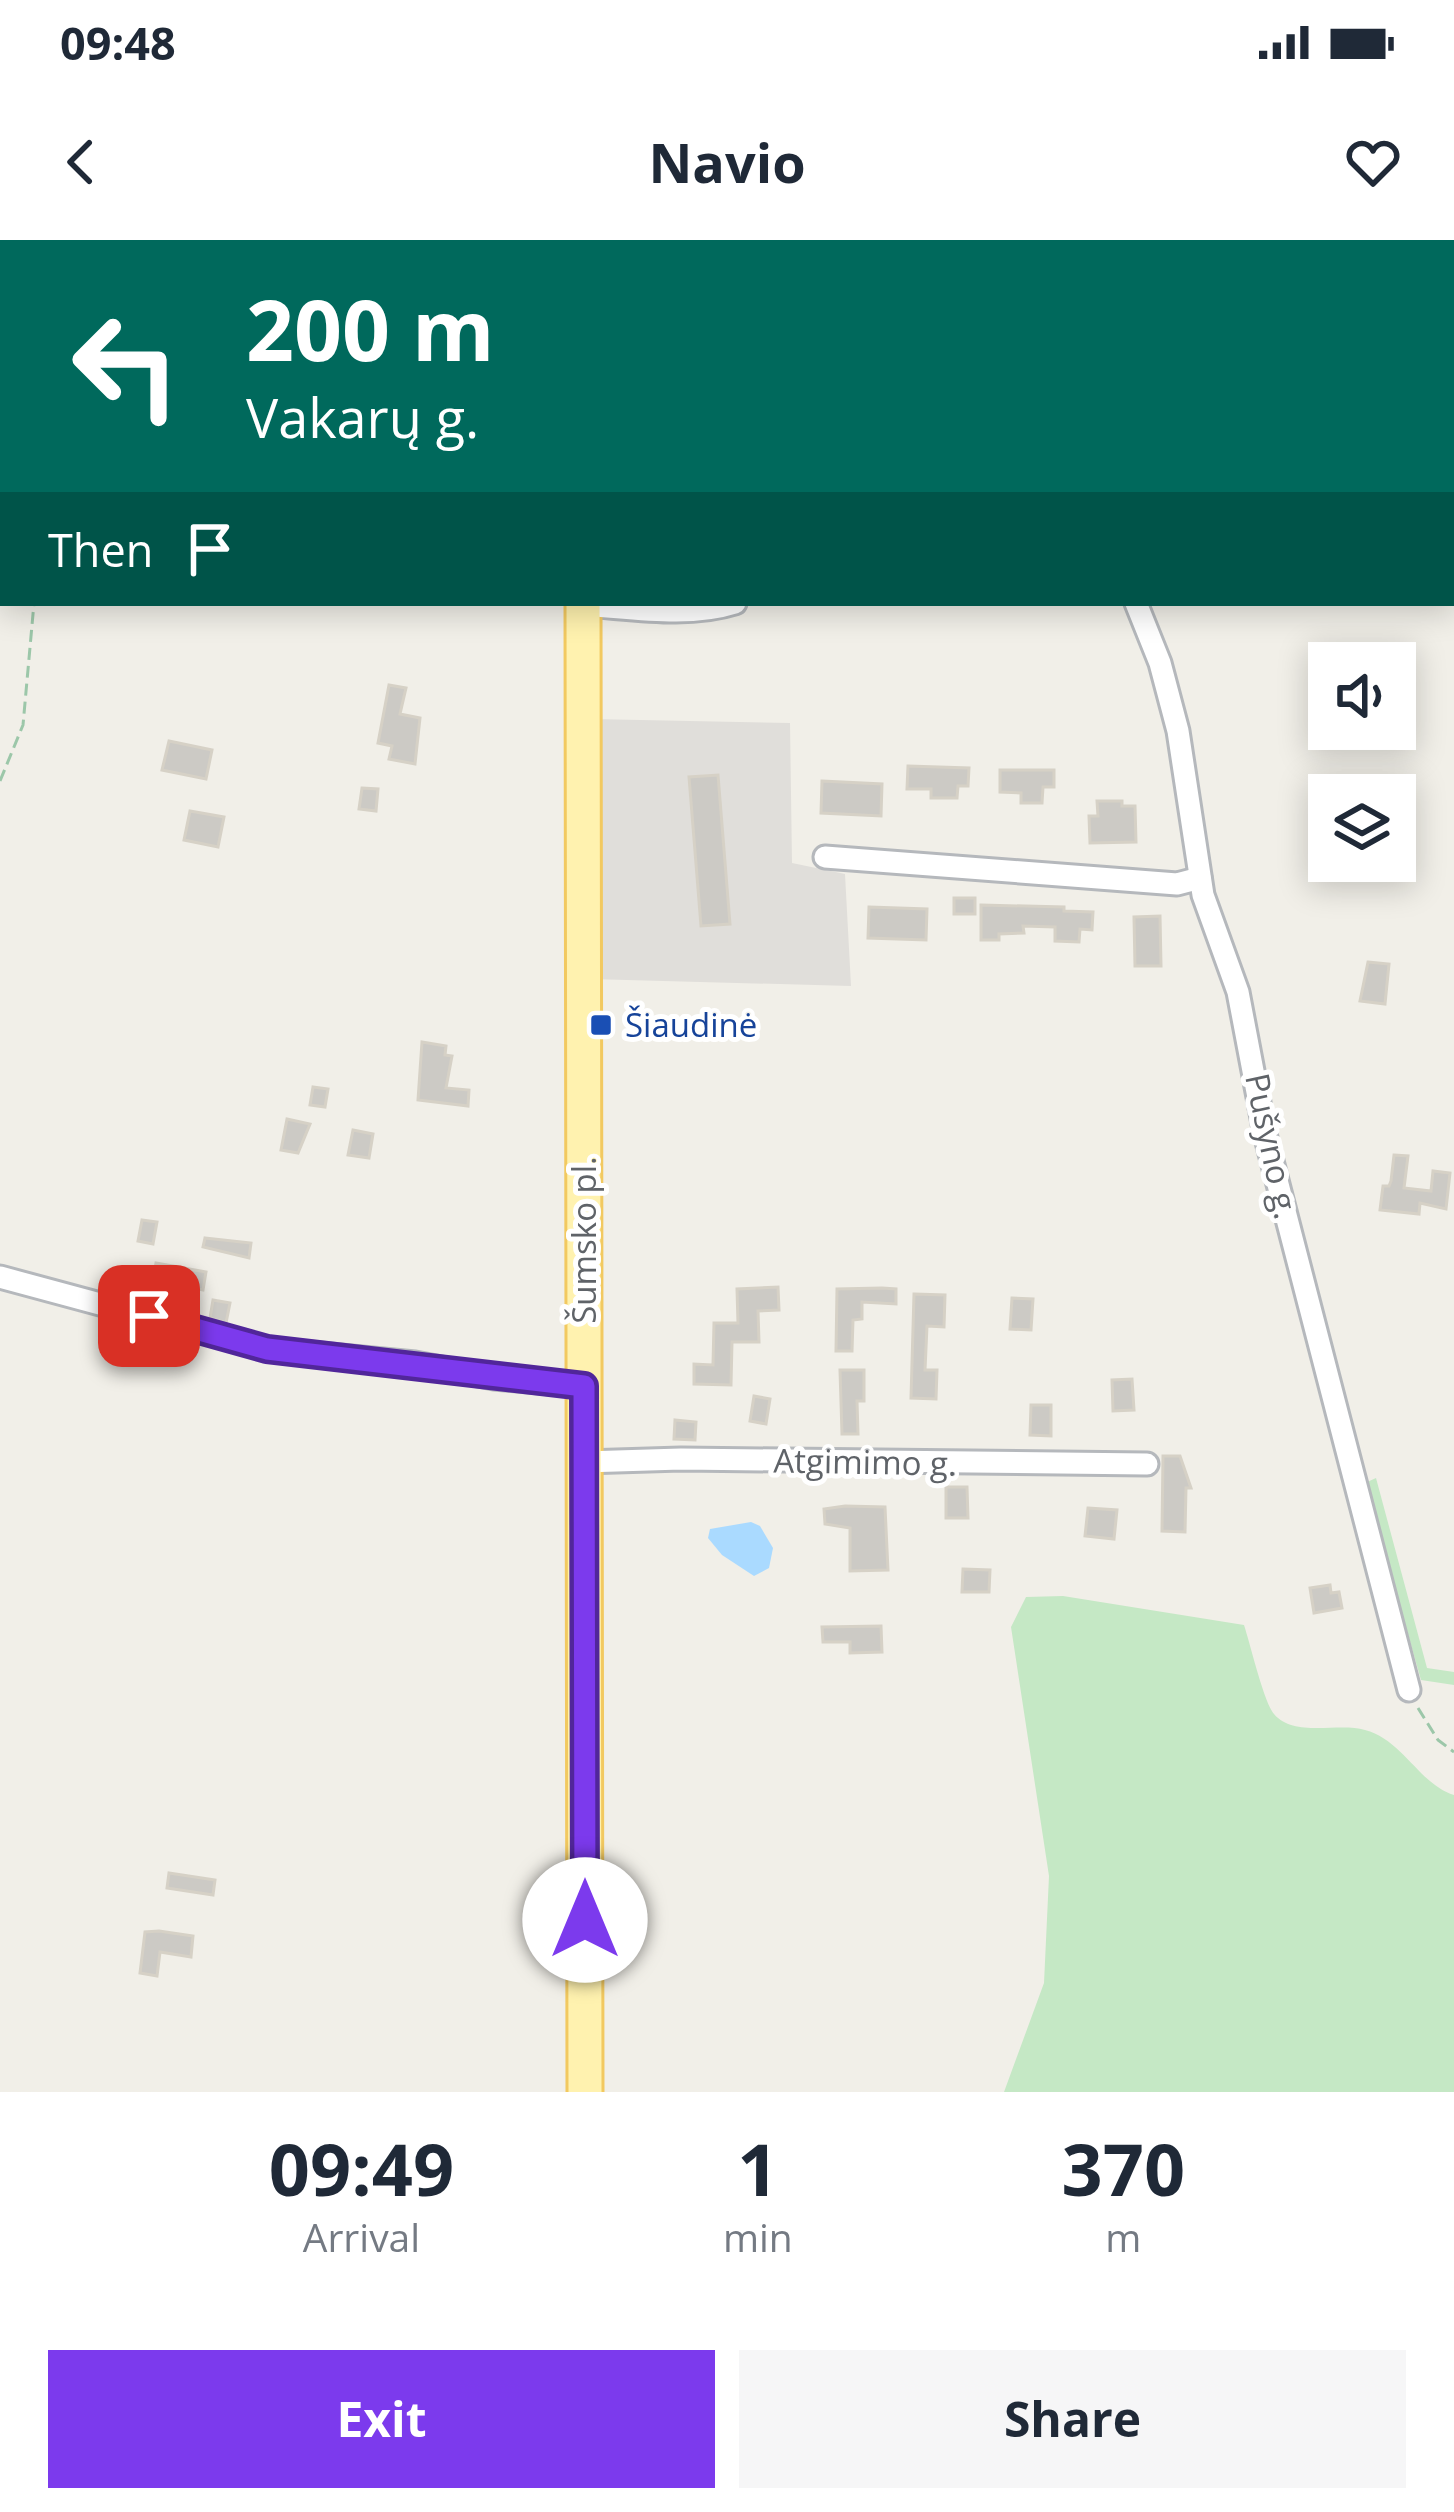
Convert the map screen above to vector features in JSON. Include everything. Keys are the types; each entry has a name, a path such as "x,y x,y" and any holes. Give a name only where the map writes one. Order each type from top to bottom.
{"main road":[{"name":"Šumsko pl.","path":"583,606 585,2092"}],"street":[{"path":"617,606 686,610 726,606"},
{"name":"Pušyno g.","path":"1137,606 1160,663 1178,730 1200,878 1238,992 1265,1134 1409,1690"},
{"path":"825,857 1177,884 1200,878"},
{"path":"0,1277 267,1349 584,1386"},
{"name":"Atgimimo g.","path":"584,1462 1147,1464"}],"path":[{"path":"0,782 23,724 34,606"},
{"path":"1409,1690 1438,1740 1454,1752"}],"shaded area":[{"path":"591,719 790,723 792,863 845,874 851,986 590,979"}],"green space":[{"path":"1376,1478 1427,1668 1454,1672 1454,1685 1421,1680 1365,1483"},
{"path":"1063,1596 1244,1625 1274,1714 1293,1726 1354,1728 1378,1735 1431,1782 1454,1795 1454,2092 1004,2092 1044,1983 1049,1876 1011,1627 1026,1597"}],"water":[{"path":"751,1522 760,1526 773,1548 769,1568 754,1576 722,1555 708,1538 710,1529"}],"building":[{"path":"389,685 406,688 400,714 420,718 415,764 389,759 392,746 378,743"},
{"path":"169,741 212,750 206,779 162,770"},
{"path":"908,766 969,768 968,786 958,786 957,798 931,798 931,789 907,789"},
{"path":"1000,770 1054,770 1054,787 1043,787 1042,803 1021,803 1021,793 1000,792"},
{"path":"718,775 730,924 701,926 689,777"},
{"path":"822,781 882,784 881,816 821,813"},
{"path":"362,788 378,789 376,811 359,809"},
{"path":"1097,801 1135,806 1136,842 1090,843 1089,816 1098,816"},
{"path":"190,811 224,817 218,847 184,840"},
{"path":"954,898 975,898 975,914 954,914"},
{"path":"981,905 1093,912 1092,930 1080,929 1079,942 1055,941 1055,927 1023,926 1024,933 981,940"},
{"path":"869,907 927,909 926,940 868,938"},
{"path":"1160,916 1161,966 1135,966 1134,917"},
{"path":"1368,962 1389,964 1385,1004 1360,1001"},
{"path":"422,1042 446,1046 445,1055 452,1056 446,1088 469,1090 468,1106 418,1100"},
{"path":"313,1087 328,1089 325,1107 310,1105"},
{"path":"287,1119 310,1124 298,1153 281,1150"},
{"path":"353,1130 373,1134 369,1158 348,1155"},
{"path":"1394,1155 1408,1156 1404,1188 1431,1191 1433,1171 1450,1173 1446,1209 1420,1203 1419,1214 1380,1210"},
{"path":"142,1220 157,1222 153,1244 138,1241"},
{"path":"205,1238 251,1243 249,1258 203,1247"},
{"path":"156,1263 206,1272 203,1290 153,1280"},
{"path":"778,1287 779,1310 758,1311 759,1342 732,1342 731,1385 694,1384 694,1364 713,1365 714,1323 738,1323 737,1289"},
{"path":"837,1289 896,1289 896,1304 862,1302 862,1319 853,1320 852,1351 836,1351"},
{"path":"914,1294 945,1295 944,1327 927,1326 925,1370 937,1370 936,1399 911,1398"},
{"path":"1012,1298 1033,1299 1031,1330 1010,1329"},
{"path":"213,1300 230,1303 226,1323 210,1318"},
{"path":"840,1370 864,1370 864,1401 857,1401 858,1434 842,1434"},
{"path":"1132,1379 1134,1410 1113,1411 1112,1380"},
{"path":"754,1396 770,1399 766,1424 750,1421"},
{"path":"1031,1405 1051,1405 1051,1436 1030,1435"},
{"path":"675,1420 696,1422 695,1440 674,1439"},
{"path":"1163,1456 1180,1456 1191,1488 1186,1488 1185,1532 1162,1531"},
{"path":"946,1487 967,1487 968,1518 946,1518"},
{"path":"885,1507 888,1570 850,1571 850,1528 825,1524 824,1509"},
{"path":"1088,1508 1117,1510 1114,1539 1085,1536"},
{"path":"963,1569 990,1570 989,1592 962,1592"},
{"path":"1330,1585 1331,1593 1339,1592 1342,1608 1314,1613 1310,1588"},
{"path":"881,1626 882,1652 850,1653 850,1642 823,1642 822,1627"},
{"path":"169,1873 215,1880 213,1895 167,1888"},
{"path":"145,1932 193,1936 191,1957 160,1952 157,1976 140,1973"}],"place":[{"name":"Šiaudinė","path":"601,1025"}],"route":[{"path":"149,1316 267,1349 584,1386 585,1920"}]}
